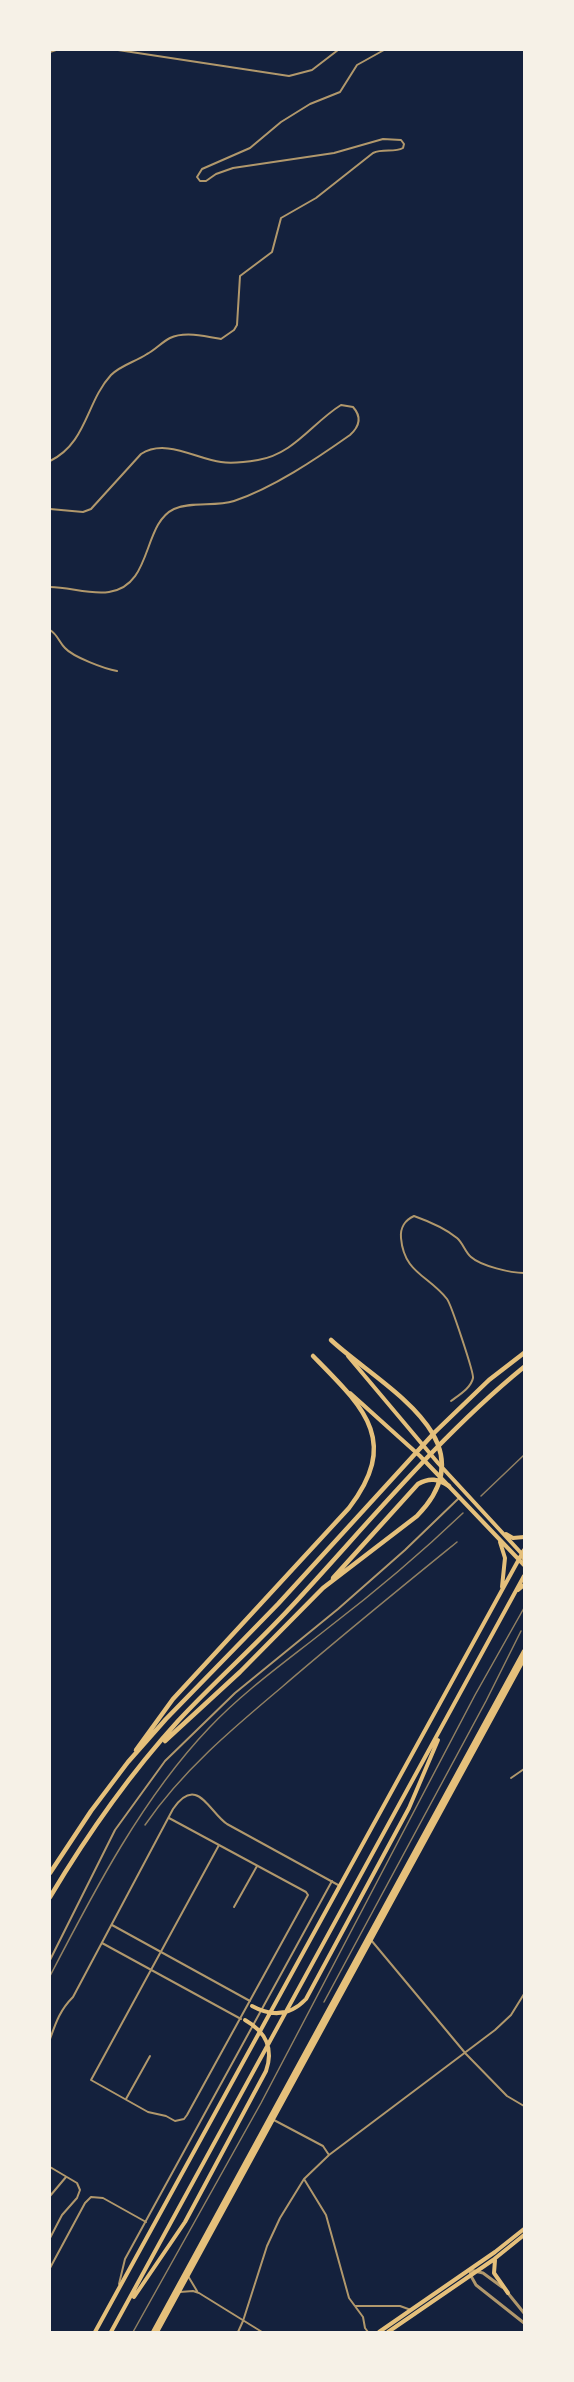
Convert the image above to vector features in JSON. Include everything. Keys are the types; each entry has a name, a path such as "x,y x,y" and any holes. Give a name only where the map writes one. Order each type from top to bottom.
{"highway":[{"path":"323,1588 424,1509 434,1495 440,1479 442,1457 437,1440 427,1424 411,1407 331,1340"},
{"path":"128,1762 435,1432 489,1380 525,1353"},
{"path":"50,1873 91,1811 173,1699 361,1493 375,1462 372,1432 366,1418 347,1390 313,1356"},
{"path":"50,1897 98,1821 178,1722 286,1612 448,1437 495,1391 525,1367"},
{"path":"148,1757 240,1672 323,1588 418,1484 424,1480 436,1479 449,1486"}],"main road":[{"path":"348,1356 427,1451 500,1530 524,1552 525,1559"},
{"path":"347,1390 420,1456 525,1565"},
{"path":"500,1530 513,1538 525,1537"},
{"path":"495,1534 505,1558 504,1578 497,1601"},
{"path":"95,2332 524,1552"},
{"path":"111,2332 525,1576"},
{"path":"515,1593 525,1585"},
{"path":"155,2332 525,1651"},
{"path":"155,2332 188,2276 271,2119 525,1659"},
{"path":"251,2004 267,2013 283,2014 295,2009 306,1999 393,1839 416,1793 448,1718"},
{"path":"118,2320 198,2199 269,2064 270,2051 266,2038 259,2029 242,2019"},
{"path":"379,2332 525,2229"},
{"path":"388,2332 471,2276 525,2235"},
{"path":"496,2258 493,2265 494,2273 508,2293"}],"street":[{"path":"50,52 56,50"},
{"path":"118,50 289,76 312,70 338,50"},
{"path":"50,461 68,447 84,427 103,386 117,370 148,354 173,337 186,335 221,339 234,330 237,325 240,276 272,252 281,218 316,198 373,153 402,148 404,144 402,140 388,138 334,153 233,168 216,174 205,182 200,181 197,177 202,169 254,146 277,125 310,104 340,92 357,65 384,50"},
{"path":"50,509 83,512 91,509 141,454 149,450 184,452 222,462 258,460 275,455 292,446 341,405 350,405 358,415 358,427 350,435 279,480 234,501 187,506 167,514 155,531 143,565 120,588 104,592 50,587"},
{"path":"50,630 56,634 68,651 107,669 117,671"},
{"path":"451,1401 472,1382 474,1370 463,1345 450,1302 435,1286 408,1264 401,1243 403,1227 414,1216 423,1219 459,1239 470,1256 479,1262 525,1273"},
{"path":"50,1960 115,1830 165,1761 235,1693 338,1609 405,1550 460,1497"},
{"path":"511,1778 525,1769"},
{"path":"50,2039 53,2025 62,2008 73,1997 178,1802 190,1795 202,1797 219,1818 240,1832 340,1886"},
{"path":"169,1818 219,1845 257,1866 308,1895 251,2004 184,2119 175,2121 166,2116 148,2112 91,2080 219,1845"},
{"path":"234,1907 257,1866"},
{"path":"118,2290 123,2265 332,1881"},
{"path":"112,1925 251,2004"},
{"path":"371,1940 466,2054 507,2096 525,2106"},
{"path":"102,1943 242,2019"},
{"path":"238,2332 267,2246 280,2217 304,2179 329,2155 466,2054 511,2015 525,1994"},
{"path":"126,2100 150,2056"},
{"path":"271,2119 323,2146 329,2155"},
{"path":"50,2167 77,2183 80,2194 62,2215 50,2238"},
{"path":"50,2196 66,2177"},
{"path":"304,2179 326,2215 349,2298 363,2317 368,2332"},
{"path":"50,2268 85,2203 91,2197 103,2198 146,2222"},
{"path":"525,2313 498,2283 477,2271 470,2270 476,2284 525,2323"},
{"path":"188,2276 191,2284 199,2293 262,2332"},
{"path":"178,2293 187,2290 199,2293"},
{"path":"355,2306 400,2306 411,2310"}],"railway":[{"path":"481,1496 524,1455"},
{"path":"50,1976 102,1878 141,1814 162,1784 209,1728 252,1688 380,1587 463,1513"},
{"path":"145,1825 159,1805 191,1769 226,1735 457,1542"},
{"path":"133,2332 261,2103 475,1695 524,1608"},
{"path":"324,2002 486,1701 521,1631"}]}
